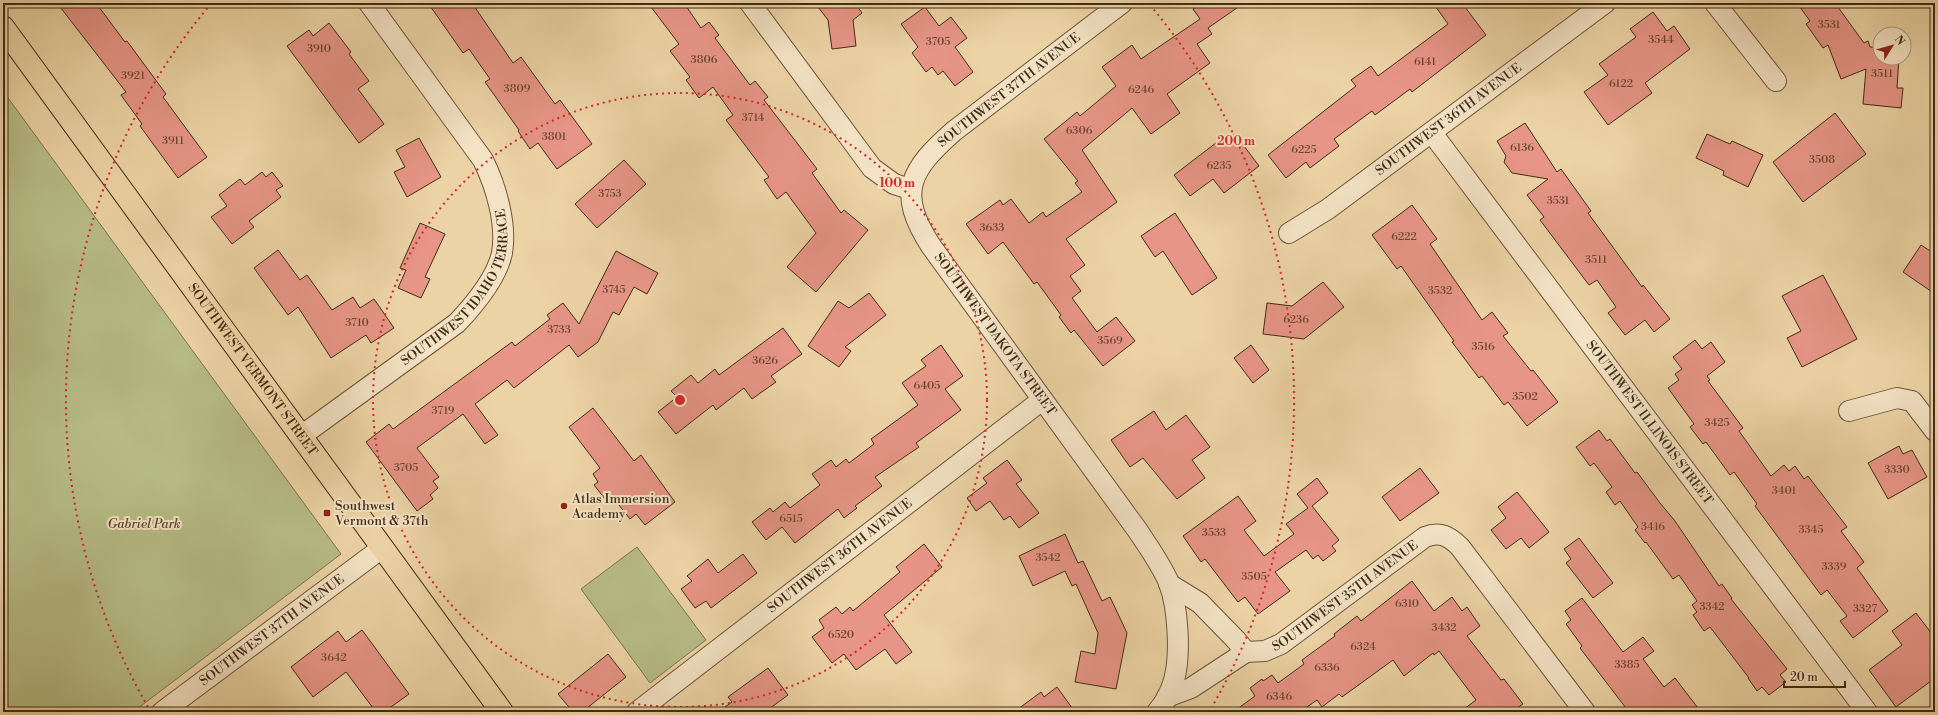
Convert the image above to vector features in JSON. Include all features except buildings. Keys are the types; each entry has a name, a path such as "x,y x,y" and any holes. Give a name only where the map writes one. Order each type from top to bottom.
{"main road":[{"name":"SOUTHWEST VERMONT STREET","path":"3,27 502,712"}],"street":[{"name":"SOUTHWEST IDAHO TERRACE","path":"302,436 457,323 476,302 490,280 502,253 502,230 499,204 491,176 483,160 369,3"},
{"path":"750,3 872,168 894,184 910,189"},
{"name":"SOUTHWEST 37TH AVENUE","path":"910,189 918,168 936,147 954,131 1122,3"},
{"name":"SOUTHWEST 36TH AVENUE","path":"1289,234 1328,209 1432,133 1605,3"},
{"path":"1715,3 1776,81"},
{"name":"SOUTHWEST ILLINOIS STREET","path":"1432,133 1867,712"},
{"name":"SOUTHWEST DAKOTA STREET","path":"910,189 912,209 923,234 963,292 1138,531 1158,561 1169,584 1176,621 1176,663 1174,680 1162,705"},
{"path":"1849,411 1897,398 1912,401 1935,431"},
{"name":"SOUTHWEST 36TH AVENUE","path":"638,712 1042,400"},
{"name":"SOUTHWEST 35TH AVENUE","path":"1162,705 1246,652 1265,651 1281,644 1425,537 1434,533 1442,534 1450,538 1460,547 1585,712"},
{"name":"SOUTHWEST 37TH AVENUE","path":"162,712 382,548"},
{"path":"1169,584 1200,603 1246,652"}],"green space":[{"name":"Gabriel Park","path":"3,91 341,554 133,712 3,712"},
{"path":"637,547 706,640 650,683 581,589"}],"place":[{"name":"Atlas Immersion Academy","path":"564,506"},
{"name":"Southwest Vermont & 37th","path":"327,513"}]}
